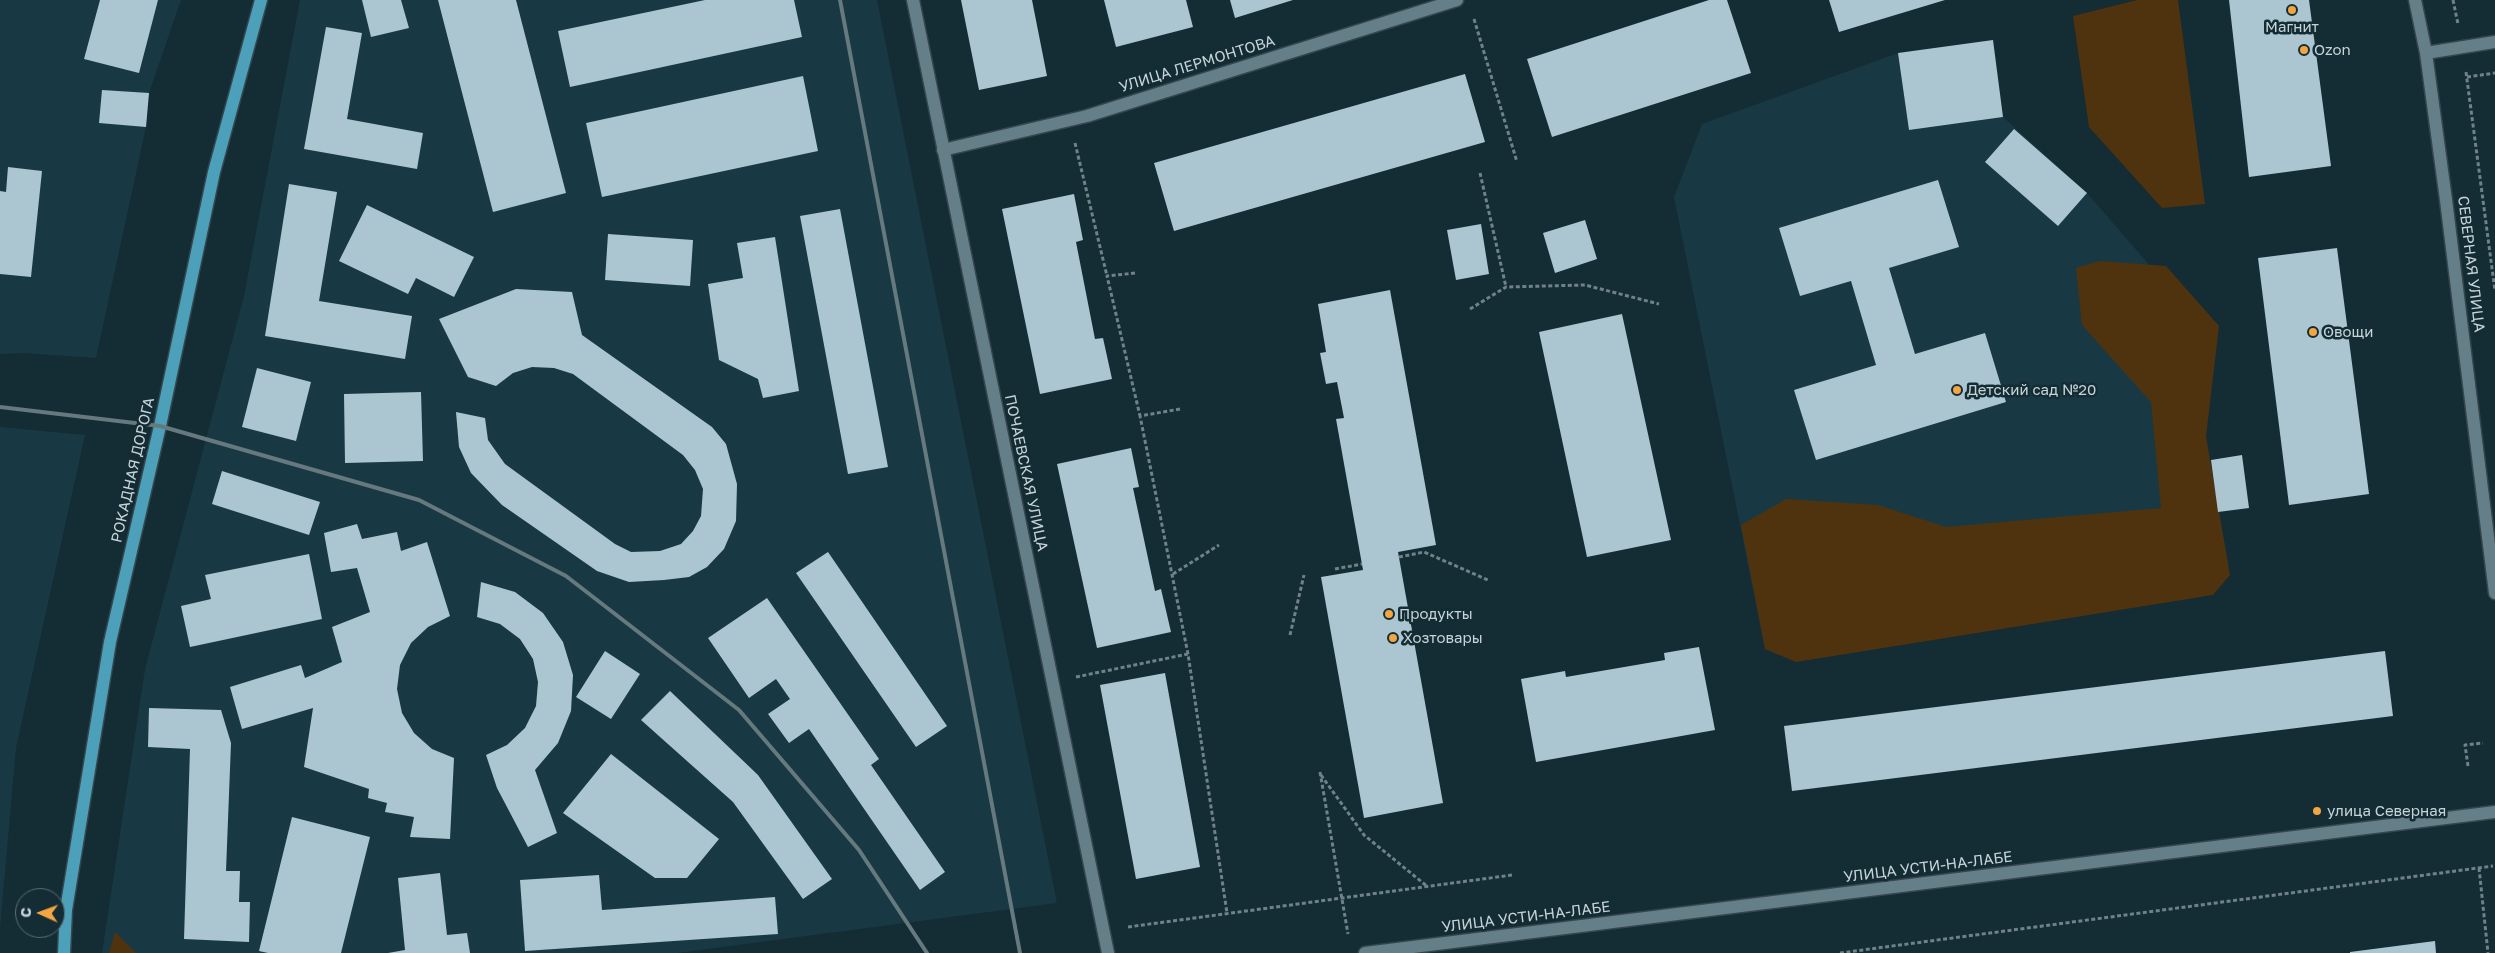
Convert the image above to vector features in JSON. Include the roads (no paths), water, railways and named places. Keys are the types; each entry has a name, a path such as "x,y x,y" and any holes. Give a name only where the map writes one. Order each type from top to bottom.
{"main road":[{"name":"РОКАДНАЯ ДОРОГА","path":"64,953 66,910 110,642 160,426 214,172 261,0"}],"street":[{"name":"ПОЧАЕВСКАЯ УЛИЦА","path":"914,0 943,150 1108,953"},
{"name":"УЛИЦА ЛЕРМОНТОВА","path":"943,150 1069,120 1457,0"},
{"name":"СЕВЕРНАЯ УЛИЦА","path":"2415,0 2426,53 2495,593"},
{"path":"2426,53 2495,42"},
{"name":"УЛИЦА УСТИ-НА-ЛАБЕ","path":"1365,953 2495,812"}],"railway":[{"path":"840,0 1020,953"},
{"path":"0,407 160,426 419,500 566,576 739,710 859,850 927,953"}],"place":[{"name":"Магнит","path":"2292,10"},
{"name":"Ozon","path":"2304,50"},
{"name":"Овощи","path":"2313,332"},
{"name":"Детский сад №20","path":"1957,390"},
{"name":"Продукты","path":"1389,614"},
{"name":"Хозтовары","path":"1393,638"},
{"name":"улица Северная","path":"2317,811"}]}
